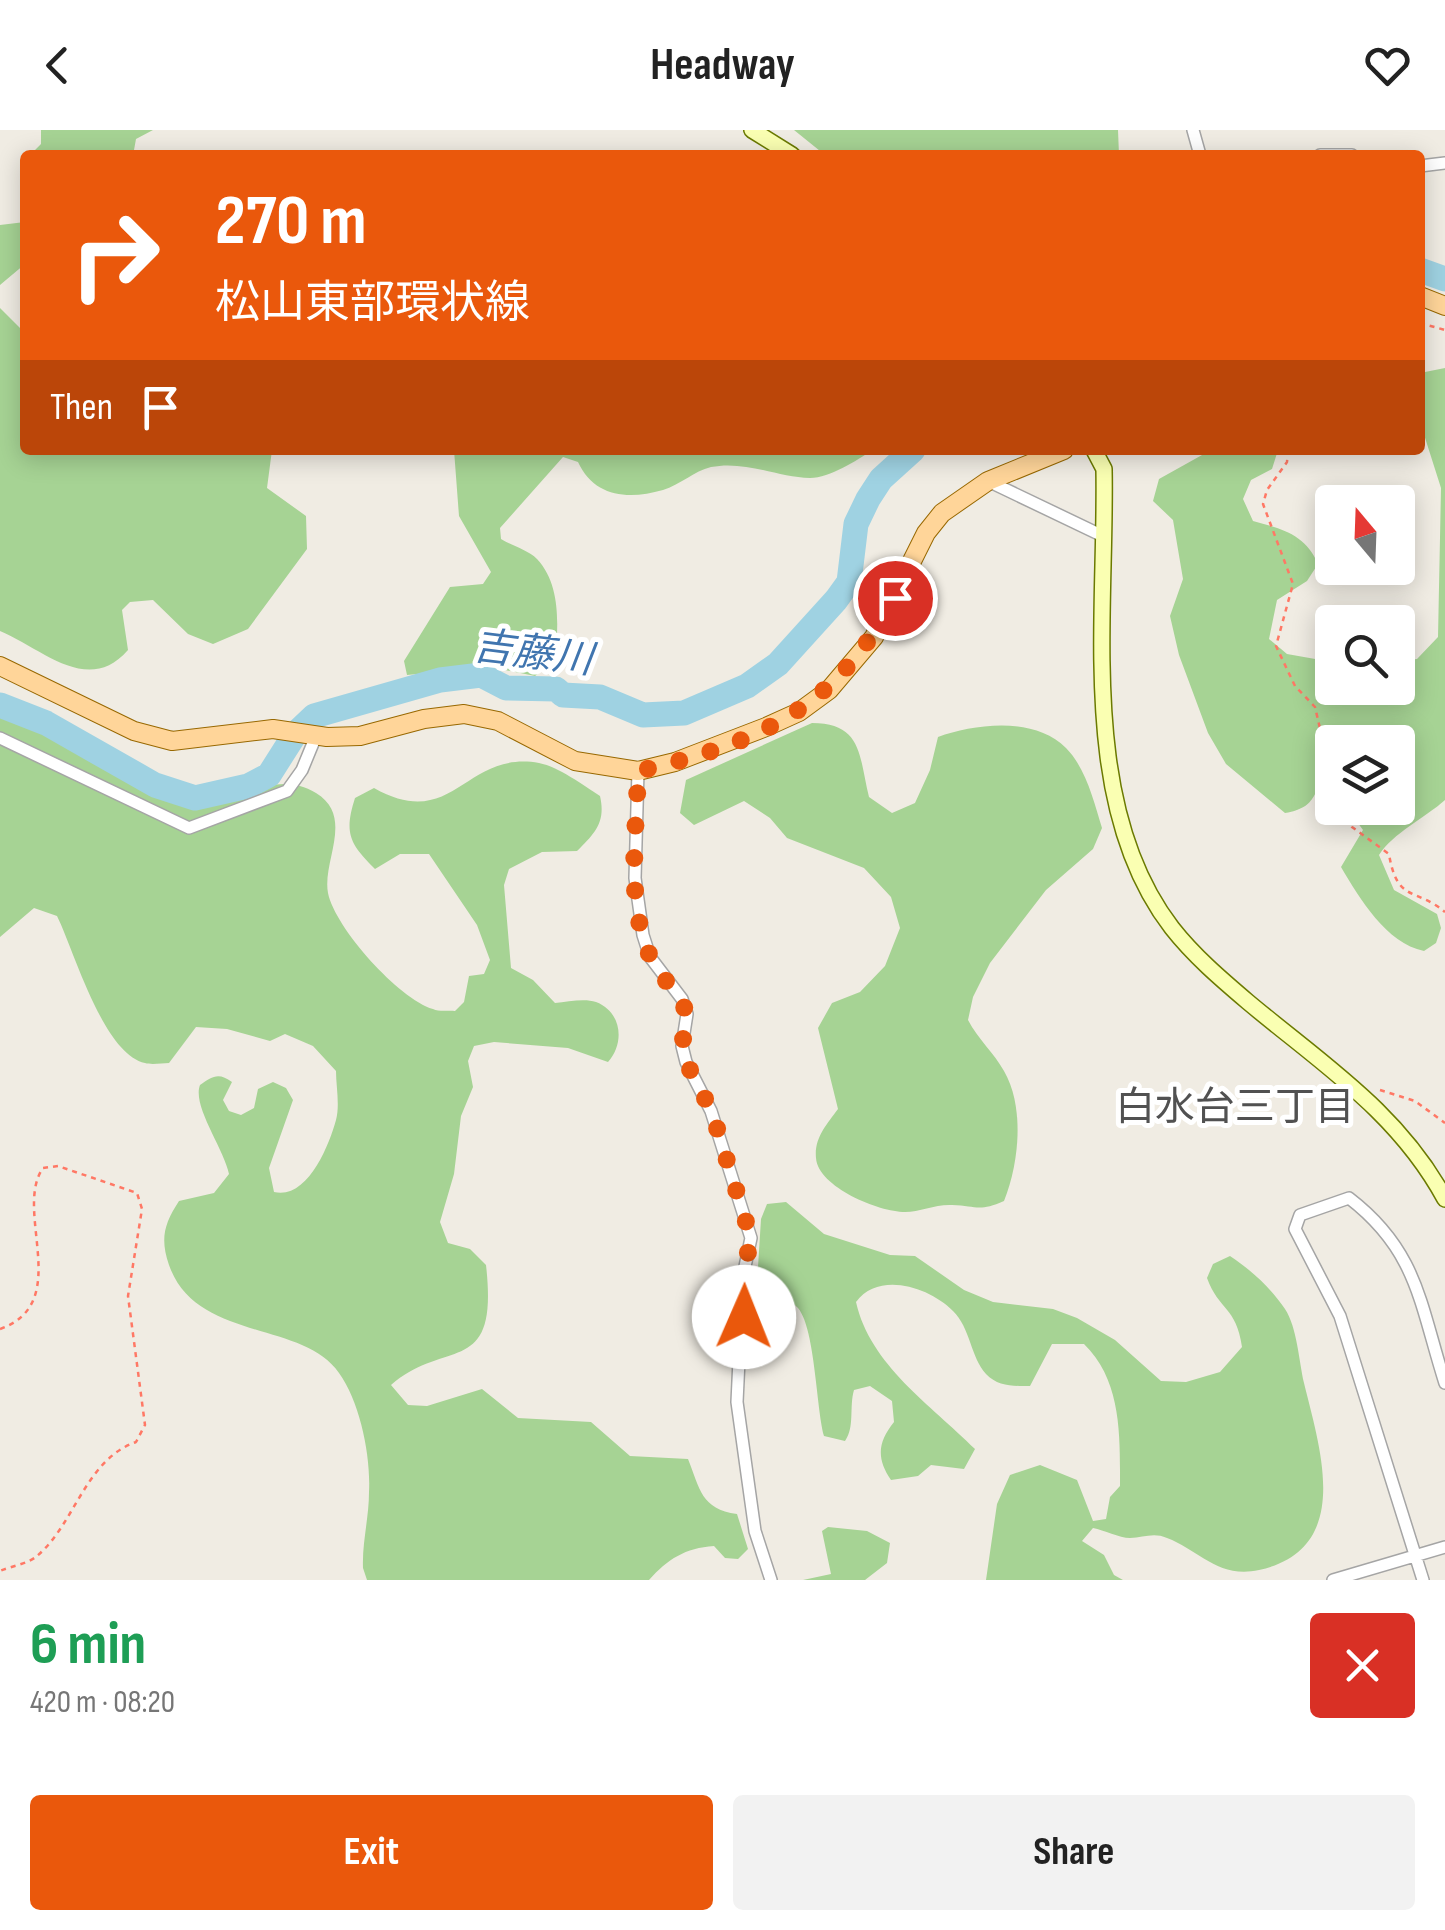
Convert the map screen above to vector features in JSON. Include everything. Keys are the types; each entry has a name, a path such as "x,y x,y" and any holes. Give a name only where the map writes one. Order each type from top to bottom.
{"main road":[{"path":"0,666 134,730 172,741 288,730 360,736 444,715 480,716 522,732 574,761 638,771 675,762 766,727 799,712 829,690 874,637 926,533 942,513 988,481 1052,455"}],"street":[{"path":"752,130 784,150"},
{"path":"1097,455 1104,469 1107,751 1122,824 1143,880 1169,924 1212,971 1364,1094 1409,1143 1445,1199"},
{"path":"988,481 1106,537"},
{"path":"0,738 190,828 287,791 302,770 312,735"},
{"path":"638,771 635,878 642,935 650,957 687,1014 682,1046 686,1062 712,1112 751,1238 743,1276 737,1402 755,1531 771,1580"},
{"path":"1423,1580 1340,1316 1295,1229 1300,1215 1349,1198 1387,1231 1411,1274 1445,1383"},
{"path":"1333,1580 1445,1547"}],"path":[{"path":"1288,455 1263,504 1293,584 1276,646 1296,686 1315,706 1321,725"},
{"path":"1351,825 1388,854 1395,882 1404,892 1433,902 1445,912"},
{"path":"1364,1094 1382,1090 1416,1101 1445,1123"},
{"path":"0,1329 12,1325 27,1308 36,1286 41,1248 33,1202 35,1180 44,1168 58,1166 136,1193 142,1209 128,1320 143,1392 145,1425 136,1442 119,1448 79,1494 35,1558 0,1571"}],"green space":[{"path":"41,130 153,130 136,139 134,150 35,150 41,144"},
{"path":"794,130 1118,130 1119,150 819,150"},
{"path":"20,223 20,268 0,285 0,225"},
{"path":"0,308 20,328 20,455 271,455 267,488 306,516 307,549 248,629 213,644 188,634 153,600 130,602 122,610 128,650 113,663 97,669 65,664 0,631"},
{"path":"1445,368 1445,800 1415,822 1415,725 1315,725 1315,794 1305,806 1285,813 1226,764 1208,733 1179,655 1170,616 1183,579 1173,520 1153,501 1159,479 1202,455 1276,455 1272,469 1251,480 1243,499 1253,521 1284,530 1307,546 1315,558 1315,569 1307,581 1277,600 1269,639 1287,654 1315,659 1315,705 1415,705 1415,659 1438,637 1441,488 1425,438 1425,372"},
{"path":"454,455 865,455 843,468 810,478 750,467 711,467 663,490 637,495 603,489 593,483 578,462 563,457 500,528 501,539 537,559 554,594 555,661 535,676 490,667 407,675 404,661 450,587 483,584 491,572 459,516"},
{"path":"0,702 120,769 171,791 213,798 286,784 316,793 327,803 335,827 327,880 333,908 355,942 387,977 419,1003 438,1010 455,1011 464,1002 469,976 484,974 490,960 477,925 429,854 400,854 375,869 366,860 351,837 355,798 374,788 401,799 423,801 514,762 547,765 600,796 598,826 577,851 542,852 509,869 504,885 511,968 533,980 555,1003 586,1000 605,1007 616,1020 617,1046 608,1062 568,1048 494,1042 474,1046 468,1061 473,1087 461,1116 454,1174 440,1222 448,1243 470,1249 486,1265 488,1301 484,1325 476,1340 464,1350 411,1371 391,1385 408,1405 427,1406 482,1389 518,1418 591,1422 630,1456 688,1459 709,1502 737,1514 748,1549 738,1559 725,1558 714,1546 694,1549 670,1561 649,1580 367,1580 363,1558 369,1502 368,1462 358,1414 339,1373 322,1356 301,1345 202,1307 183,1290 169,1265 164,1239 179,1201 214,1193 229,1174 200,1104 200,1085 216,1076 232,1082 223,1100 229,1111 241,1115 254,1108 258,1089 273,1082 286,1088 293,1100 269,1168 274,1192 286,1192 306,1180 328,1143 337,1114 336,1071 313,1046 285,1034 270,1041 227,1029 196,1027 169,1063 145,1063 116,1041 103,1021 57,916 34,908 0,937"},
{"path":"812,723 841,729 850,736 860,756 869,797 892,813 915,803 930,770 938,737 986,726 1021,727 1053,738 1073,756 1088,786 1102,828 1093,849 1046,890 990,963 973,997 968,1020 1004,1071 1015,1101 1018,1136 1004,1201 978,1208 946,1205 894,1211 852,1196 819,1169 817,1144 838,1109 818,1028 832,1003 860,992 885,966 900,928 891,897 864,868 787,838 770,818 744,801 694,825 680,813 686,780"},
{"path":"1359,825 1412,825 1379,855 1394,890 1437,914 1441,928 1436,943 1424,951 1386,929 1341,867 1363,830"},
{"path":"786,1202 824,1234 890,1255 915,1256 964,1290 993,1302 1053,1309 1077,1318 1115,1340 1161,1381 1186,1382 1220,1372 1242,1347 1236,1324 1207,1278 1213,1264 1230,1256 1273,1293 1289,1316 1295,1335 1322,1466 1319,1519 1308,1541 1289,1559 1245,1572 1220,1567 1162,1536 1126,1538 1093,1528 1082,1541 1104,1555 1114,1575 1123,1580 986,1580 997,1504 1010,1475 1040,1465 1077,1480 1093,1521 1106,1519 1110,1497 1120,1486 1120,1467 1119,1429 1106,1375 1084,1344 1052,1344 1030,1386 1001,1384 981,1367 959,1318 943,1302 918,1289 877,1287 856,1302 874,1345 904,1383 975,1449 964,1469 931,1465 918,1476 891,1480 881,1450 894,1422 892,1401 870,1386 854,1390 850,1430 845,1441 824,1436 803,1316 793,1303 757,1283 761,1219 767,1204"},
{"path":"828,1527 867,1531 890,1543 887,1563 865,1580 803,1580 831,1574 822,1531"}],"waterway":[{"name":"吉藤川","path":"1425,272 1445,279"},
{"name":"吉藤川","path":"0,705 46,723 155,785 195,798 248,786 269,775 295,734 314,716 440,680 481,675 506,688 556,689 563,695 600,697 643,715 684,713 747,686 778,664 836,600 849,582 856,524 868,499 881,479 907,455"}],"district":[{"name":"白水台三丁目","path":"1235,1106"}],"route":[{"path":"744,1317 743,1276 751,1238 712,1112 686,1062 682,1046 687,1014 682,999 662,977 642,935 635,878 638,771 675,762 799,712 829,690 854,664 895,598"}]}
